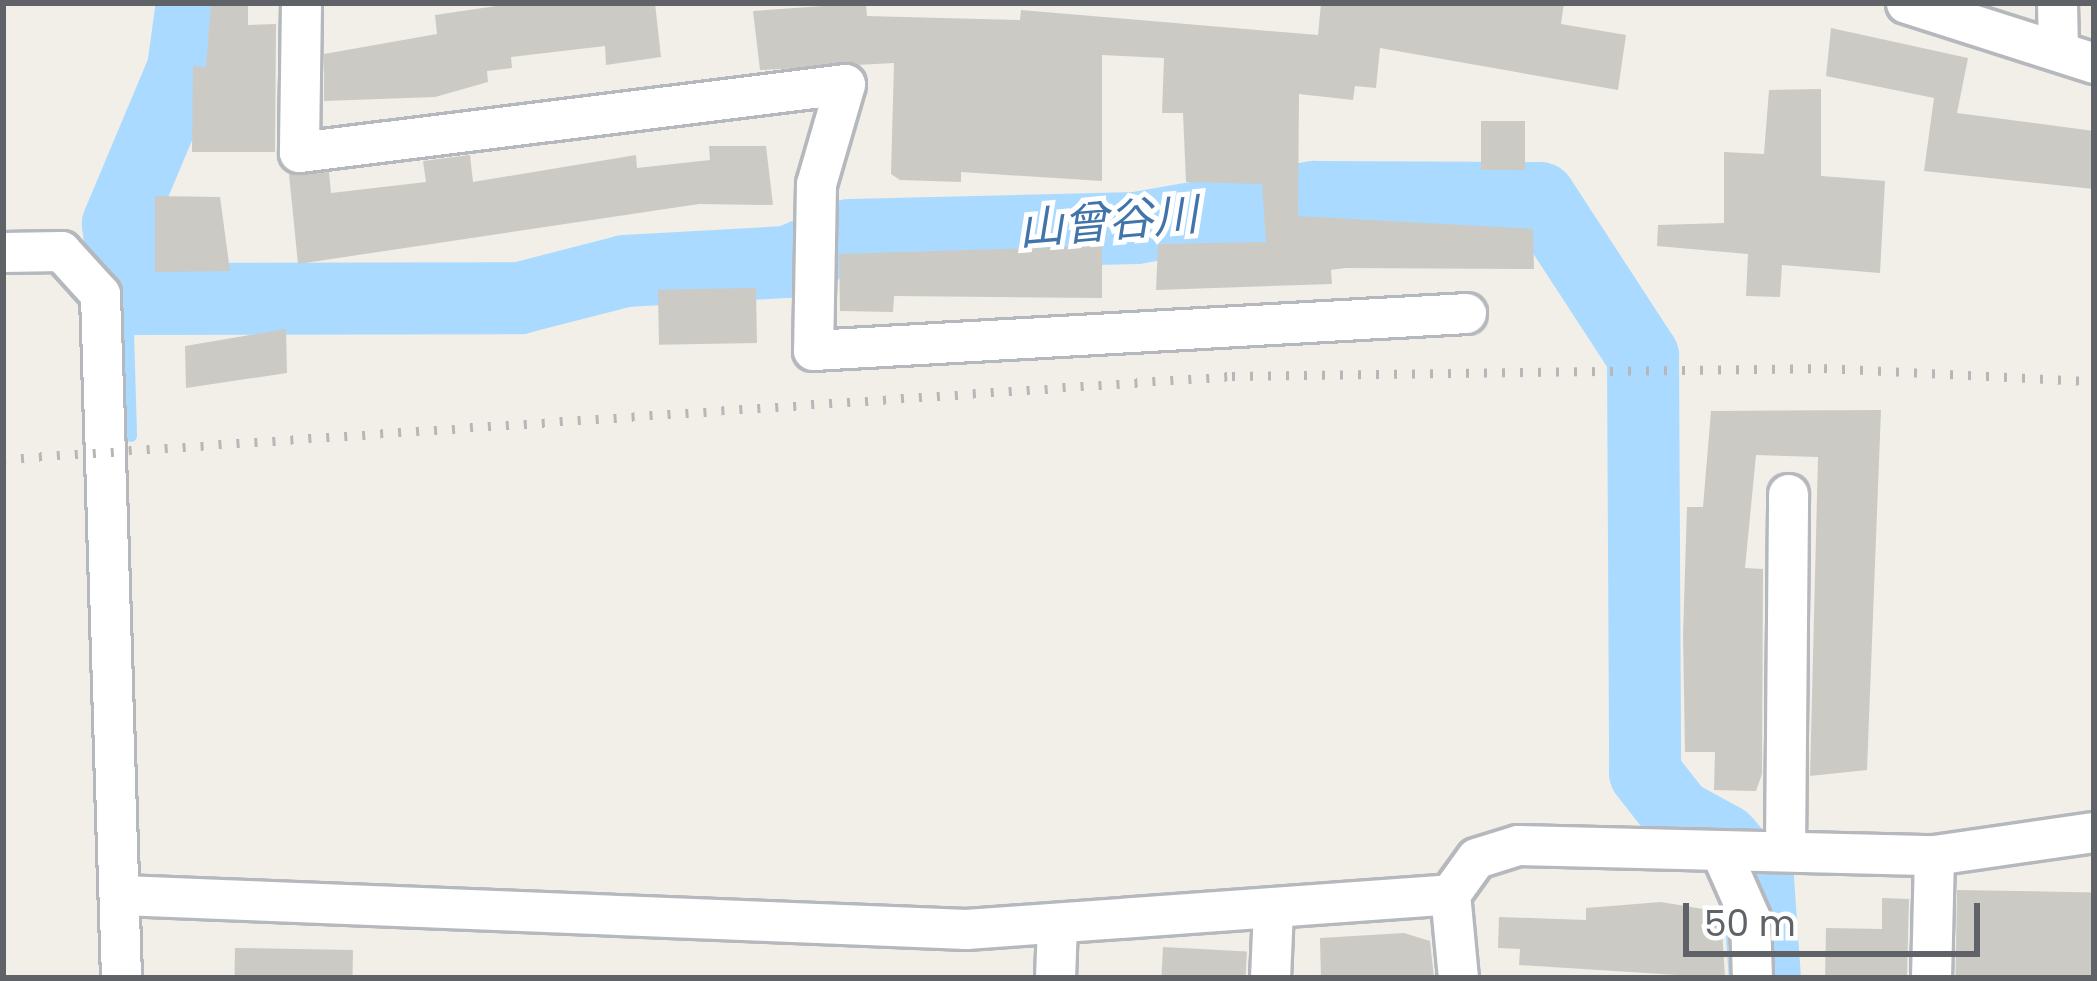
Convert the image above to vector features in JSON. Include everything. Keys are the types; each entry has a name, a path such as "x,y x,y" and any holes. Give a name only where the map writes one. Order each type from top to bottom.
{"street":[{"path":"301,3 299,152 845,84 813,220 813,350 1466,313"},
{"path":"1906,3 2076,57"},
{"path":"2057,3 2076,57"},
{"path":"3,252 62,250 100,294 121,978"},
{"path":"1752,978 1752,854 1788,494"},
{"path":"1458,978 1450,894 1476,858 1518,845 1934,855 2094,832"},
{"path":"1931,978 1934,855"},
{"path":"122,895 1057,924 1450,894"},
{"path":"1270,978 1273,908"},
{"path":"1055,978 1057,924"}],"building":[{"path":"211,3 248,3 248,25 276,24 275,152 192,152 193,66 206,67"},
{"path":"516,3 655,3 661,57 606,65 605,46 511,57 512,68 487,71 488,82 435,97 324,101 324,54 437,34 435,15"},
{"path":"866,3 867,16 1020,20 1021,10 1318,35 1321,3 1564,3 1561,24 1626,35 1618,90 1380,48 1376,88 1355,86 1353,100 1299,94 1298,216 1533,229 1534,269 1345,268 1331,270 1332,284 1156,290 1158,244 1266,242 1262,184 1186,182 1183,113 1162,113 1164,58 1102,55 1102,181 961,172 961,182 900,180 891,174 894,63 760,70 753,11"},
{"path":"1831,28 1968,58 1957,113 2094,131 2094,189 1924,171 1934,98 1826,76"},
{"path":"1821,89 1821,176 1885,181 1880,273 1782,265 1780,297 1746,296 1748,254 1657,246 1658,225 1724,223 1724,152 1764,154 1769,90"},
{"path":"1481,121 1525,121 1525,170 1481,170"},
{"path":"709,146 766,146 773,205 699,204 298,264 289,174 329,172 331,193 426,182 423,161 470,155 473,182 636,155 637,168 710,160"},
{"path":"155,196 220,197 230,271 155,272"},
{"path":"1102,246 1102,298 894,296 893,312 840,311 839,254"},
{"path":"756,288 757,343 659,345 658,290"},
{"path":"286,329 287,373 186,388 185,346"},
{"path":"1881,410 1867,770 1810,776 1818,457 1756,455 1745,568 1763,569 1762,774 1756,791 1714,790 1715,752 1685,752 1683,635 1687,507 1703,507 1711,411"},
{"path":"1957,890 2094,892 2092,978 1955,978"},
{"path":"1882,898 1909,899 1907,978 1825,978 1826,928 1882,929"},
{"path":"1661,902 1721,912 1725,978 1519,965 1520,949 1498,948 1499,917 1586,920 1586,908"},
{"path":"1404,933 1430,941 1434,978 1321,978 1320,938"},
{"path":"1163,947 1247,951 1245,978 1161,978"},
{"path":"235,948 353,950 352,978 234,978"}],"waterway":[{"name":"山曾谷川","path":"192,3 183,69 118,224 127,299 520,298 625,271 788,262 850,235 1136,228 1314,197 1540,198 1643,356 1645,773 1678,815 1724,840 1758,879 1765,978"},
{"path":"127,299 131,436"}],"railway":[{"path":"3,459 1232,376 1824,368 2094,381"}]}
